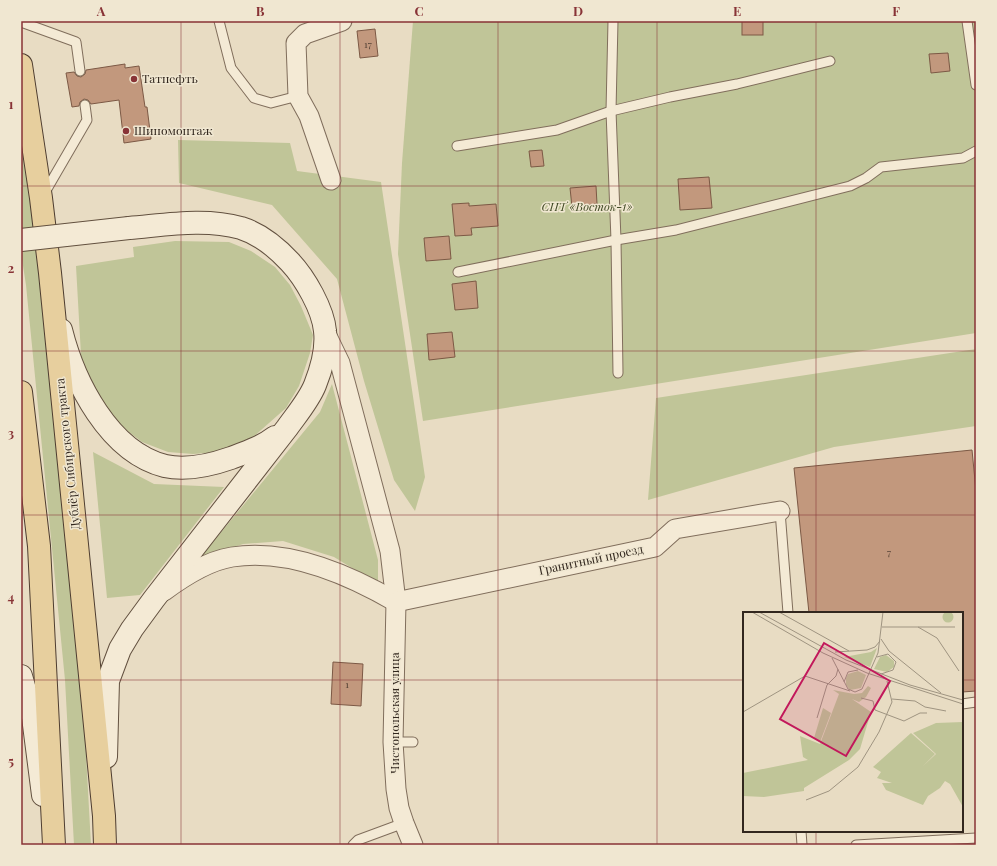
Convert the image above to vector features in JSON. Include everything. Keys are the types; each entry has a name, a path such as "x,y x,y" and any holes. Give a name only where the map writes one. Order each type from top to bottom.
{"main road":[{"name":"Дублёр Сибирского тракта","path":"21,65 41,198 50,273 104,816 105,845"},
{"path":"21,240 129,228 193,223 220,224 242,228 263,239 287,259 296,269 307,285 322,317 325,332 323,355 315,386 305,403 154,599 132,629 120,649 108,681 104,816"},
{"path":"50,273 65,346 76,377 90,401 107,425 122,442 135,453 152,462 166,466 182,468 206,466 248,452 287,428"},
{"path":"21,392 39,546 54,845"},
{"path":"21,676 33,717 49,845"}],"street":[{"path":"331,180 310,116 298,96 296,43 305,34 342,21"},
{"name":"Чистопольская улица","path":"325,332 340,363 390,551 396,602 393,742 396,790 399,808 413,845"},
{"name":"Гранитный проезд","path":"396,602 655,546 675,529 780,512"},
{"path":"154,599 192,572 230,558 256,555 283,558 306,563 357,582 396,602"}],"lane":[{"path":"219,21 231,68 254,98 271,103 298,96"},
{"path":"613,21 611,111 616,240 618,373"},
{"path":"967,21 976,85"},
{"path":"21,22 76,42 80,71"},
{"path":"457,146 557,130 611,111 670,97 737,84 830,61"},
{"path":"41,198 87,120 85,105"},
{"path":"458,272 616,240 676,230 850,186 866,178 881,167 963,158 976,151"},
{"path":"780,512 788,612"},
{"path":"963,704 976,702"},
{"path":"393,742 413,742"},
{"path":"353,845 358,840 404,823"},
{"path":"801,832 802,845"},
{"path":"856,845 976,838"}],"green space":[{"name":"СНТ «Восток-1»","path":"413,21 976,21 976,333 423,421 398,254 402,163"},
{"path":"21,128 45,296 83,700 91,845 74,845 65,680 26,285 21,253"},
{"path":"178,140 290,143 297,171 381,182 425,477 415,511 394,480 364,381 337,279 272,205 179,183"},
{"path":"175,241 229,242 251,251 275,267 290,285 301,306 313,335 310,353 299,386 286,408 251,439 219,452 193,454 168,452 142,442 117,423 82,373 76,266 134,257 133,247"},
{"path":"976,349 976,426 834,447 648,500 656,398"},
{"path":"332,384 378,560 378,584 334,557 283,541 243,544 199,559 320,412"},
{"path":"93,452 154,484 224,487 140,595 107,598"}],"building":[{"path":"742,21 763,21 763,35 742,35"},
{"path":"375,29 378,56 360,58 357,31"},
{"path":"948,53 950,71 931,73 929,54"},
{"path":"125,64 125,68 139,66 145,107 147,107 151,139 124,143 119,100 91,104 88,100 84,99 80,102 79,106 72,107 66,73 74,72 77,76 81,77 85,74 86,70"},
{"path":"542,150 544,166 531,167 529,151"},
{"path":"709,177 712,208 680,210 678,179"},
{"path":"596,186 597,204 572,207 570,188"},
{"path":"469,203 469,206 496,204 498,226 471,228 472,235 455,236 452,204"},
{"path":"449,236 451,259 426,261 424,238"},
{"path":"476,281 478,308 455,310 452,284"},
{"path":"452,332 455,357 429,360 427,334"},
{"path":"972,450 976,491 976,691 963,692 963,612 809,612 794,468"},
{"path":"333,662 363,664 361,706 331,704"}],"place":[{"name":"Татнефть","path":"134,79"},
{"name":"Шиномонтаж","path":"126,131"}]}
